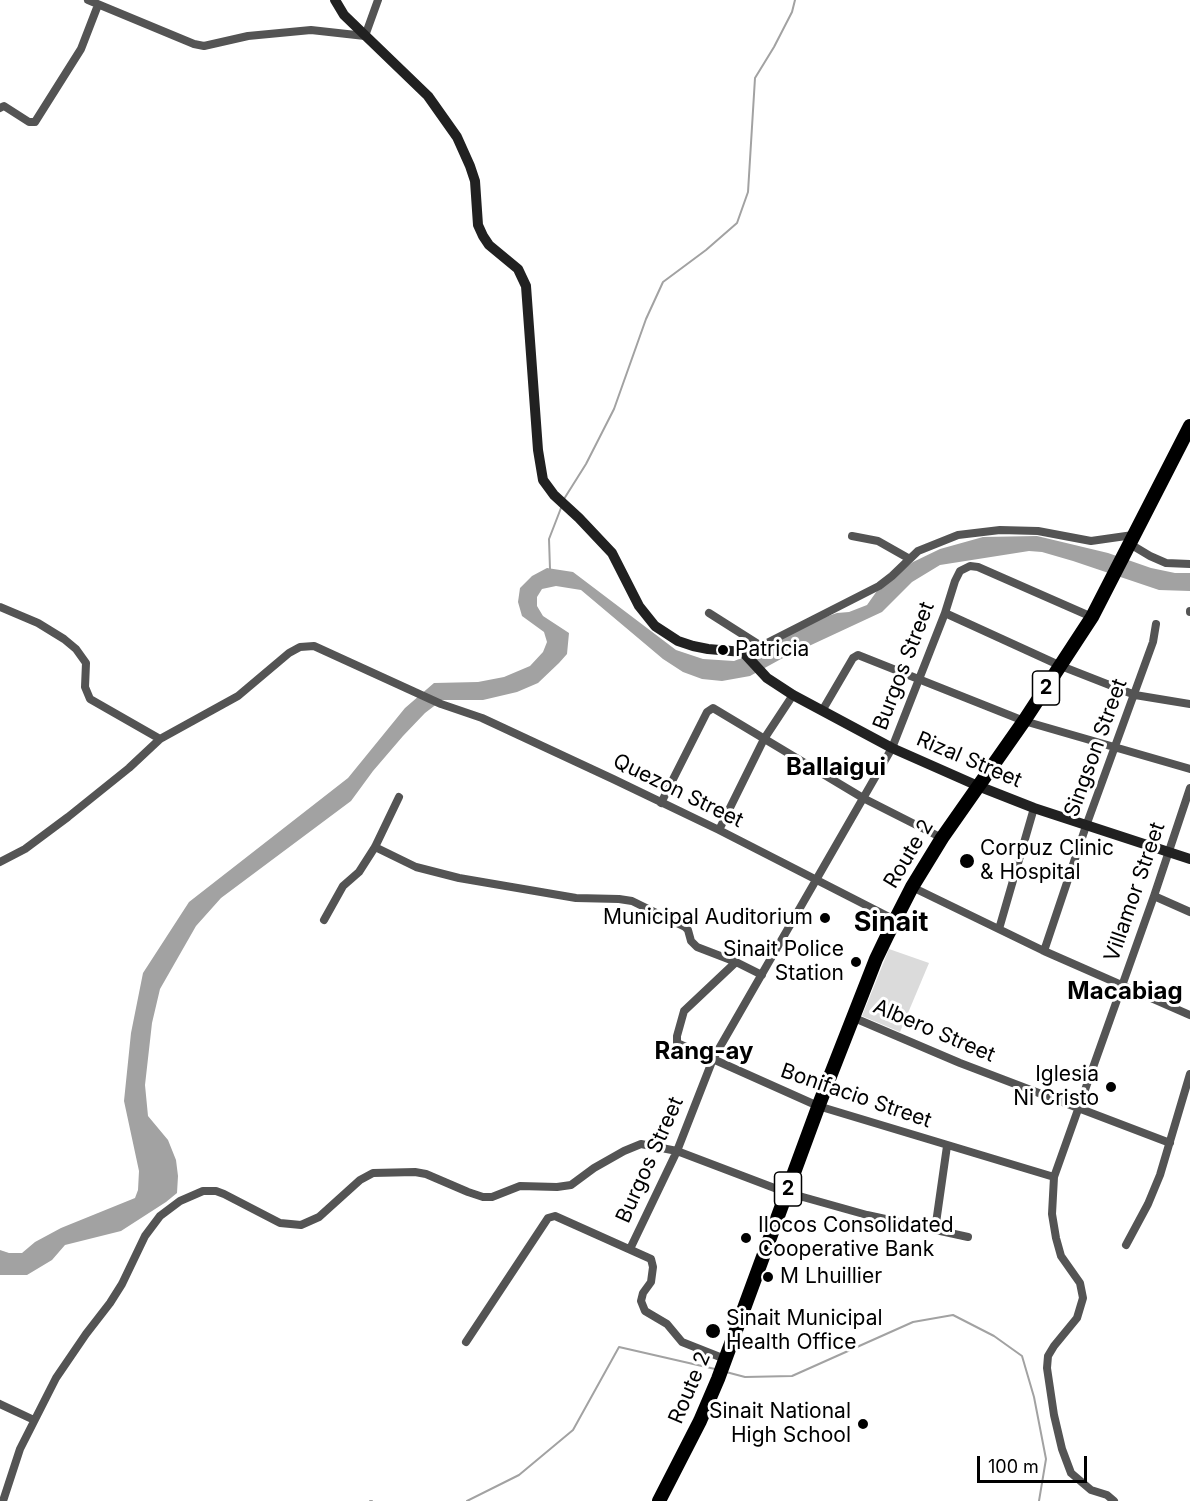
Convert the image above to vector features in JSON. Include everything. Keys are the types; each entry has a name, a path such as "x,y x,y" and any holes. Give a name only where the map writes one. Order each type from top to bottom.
{"highway":[{"name":"Route 2","path":"659,1501 700,1421 718,1379 852,1017 895,920 942,838 1024,721 1092,617 1190,426"}],"street":[{"path":"88,0 194,44 204,46 248,36 311,30 365,36"},
{"path":"334,0 344,15 428,96 457,137 475,181 478,225 489,245 518,269 528,294 538,450 543,480 554,495 612,553 639,606 655,626 667,635 708,650 747,656 761,646 879,586 918,551 944,539 968,533 1000,530 1038,531 1091,542 1131,542 1150,556 1166,563 1190,564"},
{"path":"365,36 378,0"},
{"path":"0,108 4,106 29,122 35,122 81,49 98,5"},
{"path":"852,536 878,541 908,558"},
{"name":"Burgos Street","path":"630,1249 677,1151 713,1059 892,748 945,613 957,575 965,567 978,567 1092,617"},
{"path":"0,607 38,623 64,639 86,663 85,687 90,699 160,739"},
{"path":"709,613 761,646"},
{"path":"945,613 1061,666 1135,695 1190,704"},
{"name":"Singson Street","path":"1044,951 1086,826 1154,642 1156,624"},
{"name":"Quezon Street","path":"0,862 25,849 68,817 129,768 160,739 238,696 273,666 300,647 314,646 414,693 482,718 661,802 895,920"},
{"path":"822,711 856,655 1024,721 1190,769"},
{"name":"Rizal Street","path":"747,656 767,678 793,695 892,748 1034,808 1190,859"},
{"path":"719,830 764,739 793,695"},
{"path":"661,802 711,708 721,711 863,798 942,838"},
{"name":"Villamor Street","path":"1114,1501 1107,1495 1091,1490 1071,1473 1062,1449 1054,1415 1047,1368 1048,1356 1077,1318 1083,1298 1080,1283 1061,1256 1056,1238 1052,1214 1054,1177 1154,897 1190,788"},
{"path":"324,920 343,886 359,873 375,847 399,797"},
{"path":"999,929 1034,808"},
{"path":"375,847 416,867 459,878 576,898 619,898 632,901 685,927 694,945 762,975"},
{"path":"912,887 1044,951 1190,1015"},
{"path":"1154,897 1190,912"},
{"name":"Bonifacio Street","path":"736,962 686,1008 676,1035 678,1044 818,1106 1054,1177"},
{"name":"Albero Street","path":"852,1017 960,1063 1170,1143"},
{"path":"1126,1245 1152,1194 1190,1074"},
{"path":"3,1501 20,1449 34,1420 66,1363 122,1284 145,1236 160,1216 180,1201 203,1191 216,1191 224,1194 279,1224 300,1225 319,1217 360,1180 373,1173 404,1171 426,1174 468,1192 488,1197 520,1186 571,1185 594,1168 638,1145 677,1151 787,1192 867,1215 968,1237"},
{"path":"935,1230 947,1146"},
{"path":"466,1342 551,1217 555,1216 651,1259 653,1267 651,1282 643,1293 641,1301 645,1311 667,1324 682,1342 725,1360"},
{"path":"0,1404 34,1420"}],"shaded area":[{"path":"1037,536 1108,553 1151,568 1175,573 1190,573 1190,591 1159,590 1042,552 1029,551 940,565 912,582 882,612 750,676 722,681 702,679 683,672 663,659 581,590 556,586 542,589 537,597 537,606 543,616 569,633 567,654 559,663 538,683 517,692 483,700 442,700 425,713 403,736 351,801 221,898 196,926 160,989 152,1023 145,1085 148,1116 168,1140 176,1160 177,1193 121,1231 65,1245 52,1260 27,1275 0,1275 0,1250 22,1253 35,1242 61,1228 135,1198 139,1171 124,1101 131,1033 143,973 189,902 348,778 405,708 434,683 478,682 504,677 530,666 543,652 547,642 544,632 522,616 518,602 520,588 532,576 547,568 573,572 676,650 703,659 734,661 757,652 819,619 867,605 879,588 913,562 940,549 983,537"},
{"path":"889,949 929,963 900,1032 862,1016"}],"waterway":[{"path":"564,499 586,464 614,409 646,319 663,282 737,223 748,192 755,78 792,12 795,0"},
{"path":"550,569 549,539 561,508"},
{"path":"726,1372 745,1377 792,1376 913,1322 953,1315 994,1336 1022,1356 1034,1397 1046,1459 1039,1501"},
{"path":"467,1501 519,1475 573,1430 619,1347 715,1369"}],"place":[{"name":"Patricia","path":"723,650"},
{"name":"Corpuz Clinic & Hospital","path":"967,861"},
{"name":"Municipal Auditorium","path":"825,918"},
{"name":"Sinait Police Station","path":"856,962"},
{"name":"Iglesia Ni Cristo","path":"1111,1087"},
{"name":"Ilocos Consolidated Cooperative Bank","path":"746,1238"},
{"name":"M Lhuillier","path":"768,1277"},
{"name":"Sinait Municipal Health Office","path":"713,1331"},
{"name":"Sinait National High School","path":"863,1424"}],"district":[{"name":"Ballaigui","path":"836,768"},
{"name":"Sinait","path":"891,923"},
{"name":"Macabiag","path":"1125,992"},
{"name":"Rang-ay","path":"704,1052"}]}
